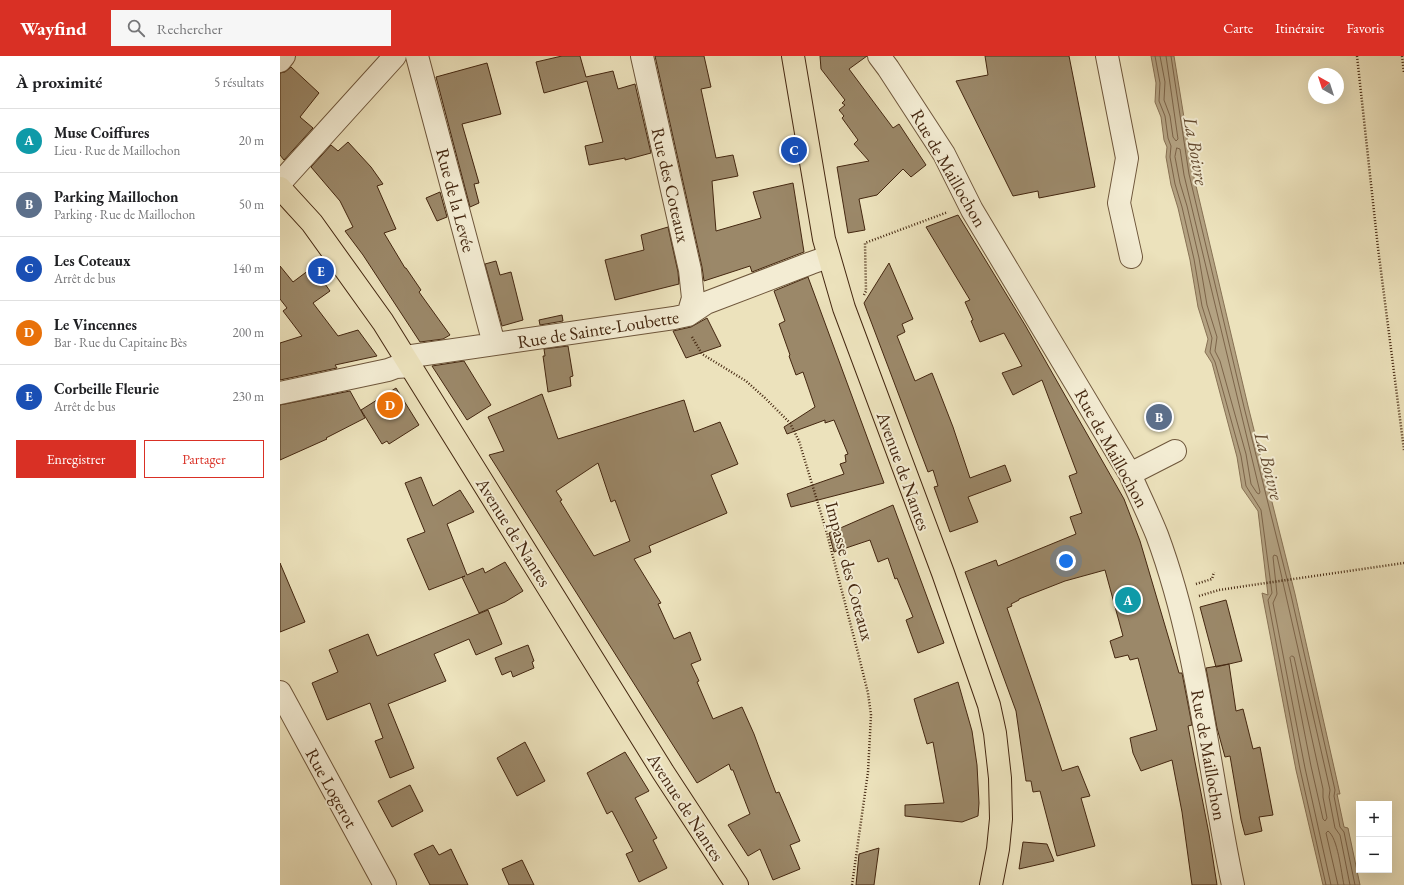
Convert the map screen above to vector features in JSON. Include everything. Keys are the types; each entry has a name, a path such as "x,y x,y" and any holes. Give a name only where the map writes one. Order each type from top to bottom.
{"main road":[{"name":"Avenue de Nantes","path":"793,56 828,257 844,308 940,566 989,705 995,733 1000,778 1001,819 998,849 991,885"},
{"name":"Avenue de Nantes","path":"280,188 312,223 383,322 663,772 737,885"}],"street":[{"path":"280,61 284,56"},
{"path":"280,183 395,56"},
{"name":"Rue de la Levée","path":"417,56 494,344"},
{"name":"Rue des Coteaux","path":"642,56 690,270 693,298 688,315"},
{"name":"Rue de Maillochon","path":"879,56 944,154 972,210 1130,474 1146,508 1157,536 1181,614 1193,665 1233,885"},
{"path":"1107,56 1127,158 1119,203 1131,257"},
{"name":"Rue de Sainte-Loubette","path":"280,393 388,370 408,362 494,344 688,315 706,303 828,257"},
{"path":"1130,474 1174,452"},
{"name":"Rue Logerot","path":"280,692 385,885"}],"path":[{"path":"1357,56 1378,248 1404,450"},
{"path":"1402,56 1404,73"},
{"path":"866,291 865,243 952,210"},
{"name":"Impasse des Coteaux","path":"688,315 684,324 702,354 746,381 790,423 799,441 826,530 868,693 871,715 868,772 852,885"},
{"path":"1219,590 1404,563"},
{"path":"1197,596 1194,585 1212,579 1214,572"}],"water":[{"name":"La Boivre","path":"1151,56 1174,56 1193,173 1248,406 1295,594 1340,794 1337,794 1344,827 1348,828 1356,866 1356,873 1357,873 1360,885 1323,885 1296,770 1262,593 1268,595 1258,511 1242,488 1237,457 1212,363 1205,352 1208,339 1198,307 1190,260 1171,185 1166,157 1167,147 1164,140 1161,117 1155,102 1156,83"}],"building":[{"path":"562,56 580,56 586,77 613,71 618,89 635,84 651,153 625,160 625,158 589,165 585,146 603,142 587,81 544,93 536,62"},
{"path":"655,56 704,56 711,87 701,89 716,158 733,155 738,176 712,181 716,231 761,218 753,192 793,183 804,252 752,272 750,266 704,281"},
{"path":"820,56 867,56 849,69 893,128 899,124 926,165 911,177 903,169 877,195 859,199 865,230 848,233 837,167 869,161 854,144 858,140 842,118 844,116 839,110 845,105 842,103 845,100 821,69"},
{"path":"985,56 1069,56 1095,187 1039,198 1038,191 1013,196 956,81 988,75"},
{"path":"487,63 501,114 462,124 479,183 474,184 479,203 470,207 436,77"},
{"path":"291,67 319,93 300,117 313,128 284,160 280,155 280,73 285,72"},
{"path":"348,142 371,167 383,184 377,186 396,229 384,233 405,268 421,290 419,292 450,335 443,339 420,342 363,255 345,231 353,227 340,201 311,167 331,145 338,151"},
{"path":"440,192 447,217 437,221 426,198"},
{"path":"958,215 1025,325 1124,499 1140,541 1179,673 1182,673 1192,725 1188,726 1209,834 1217,885 1192,885 1182,812 1172,760 1141,771 1133,753 1130,738 1157,730 1138,658 1130,660 1128,655 1115,658 1110,641 1123,636 1105,570 1065,581 1019,599 1011,604 1012,606 1007,608 1062,771 1078,766 1090,796 1081,798 1095,846 1057,856 1040,791 1033,792 1031,781 1026,781 1016,711 965,572 996,560 998,566 1076,534 1070,517 1082,513 1069,476 1077,473 1042,380 1013,395 1002,373 1022,366 1004,333 980,342 965,302 970,300 926,227"},
{"path":"668,227 678,272 679,284 615,300 605,260 644,250 641,235"},
{"path":"496,261 500,275 511,272 523,320 502,326 485,264"},
{"path":"889,263 913,319 902,324 905,332 897,336 915,381 932,373 953,427 970,478 1005,465 1011,481 968,497 978,522 950,532 934,487 938,486 933,470 928,472 864,303"},
{"path":"280,266 293,282 313,267 330,291 313,303 338,336 358,330 377,356 335,365 337,368 280,380 280,343 302,336 283,311 287,308 280,299"},
{"path":"808,277 884,483 791,507 787,494 844,474 840,464 846,462 845,455 848,454 834,420 825,423 825,420 787,434 784,427 815,407 803,372 796,375 789,356 790,355 779,324 785,321 774,291"},
{"path":"562,315 563,321 540,325 539,320"},
{"path":"707,318 721,346 686,358 673,331 691,327"},
{"path":"568,346 573,376 570,377 571,386 548,392 543,356 545,356 544,349"},
{"path":"464,361 491,405 467,420 432,366"},
{"path":"396,388 419,425 389,444 387,441 382,444 361,410"},
{"path":"350,391 365,418 326,438 327,439 280,460 280,405"},
{"path":"542,394 558,439 684,400 694,432 720,422 738,464 711,475 727,513 649,546 651,552 634,559 661,603 658,604 674,639 690,632 701,660 691,664 713,719 742,707 754,734 776,793 779,792 800,841 790,845 800,869 773,880 760,849 748,856 728,825 750,814 733,770 731,770 729,764 697,783 489,455 504,451 488,417","holes":["598,463 611,502 615,500 630,541 594,556 560,501 562,500 556,491"]},
{"path":"421,477 433,506 460,490 474,512 447,524 467,575 483,568 485,573 505,562 523,591 505,602 479,613 462,577 429,590 407,539 425,532 405,483"},
{"path":"893,505 944,643 918,653 906,620 913,617 897,578 895,579 888,558 878,562 870,540 834,552 829,533"},
{"path":"280,563 305,622 280,632"},
{"path":"1226,600 1242,661 1216,667 1200,607"},
{"path":"488,610 502,644 476,655 469,639 434,654 446,681 388,704 414,768 390,778 375,741 383,738 370,703 327,720 312,683 338,672 329,650 368,634 377,656"},
{"path":"528,645 534,661 532,662 534,668 513,677 511,671 502,675 495,658"},
{"path":"1229,664 1236,711 1243,709 1253,749 1260,747 1273,815 1259,817 1262,831 1245,835 1230,756 1225,757 1217,728 1206,668"},
{"path":"958,682 972,731 977,765 979,803 978,816 962,822 905,816 905,805 944,803 933,742 927,744 914,699"},
{"path":"525,742 545,781 517,796 497,758"},
{"path":"625,752 649,791 635,798 657,838 653,840 667,868 639,882 626,854 633,851 612,811 607,814 587,773"},
{"path":"410,785 423,811 392,827 378,801"},
{"path":"1023,842 1047,844 1054,861 1019,869"},
{"path":"433,845 439,855 451,849 468,885 430,885 414,854"},
{"path":"879,848 874,885 856,885 859,854"},
{"path":"522,860 534,885 509,885 502,869"}],"place":[{"name":"Les Coteaux","path":"794,150"},
{"name":"Corbeille Fleurie","path":"321,271"},
{"name":"Le Vincennes","path":"390,405"},
{"name":"Parking Maillochon","path":"1159,417"},
{"name":"Muse Coiffures","path":"1128,600"}]}
